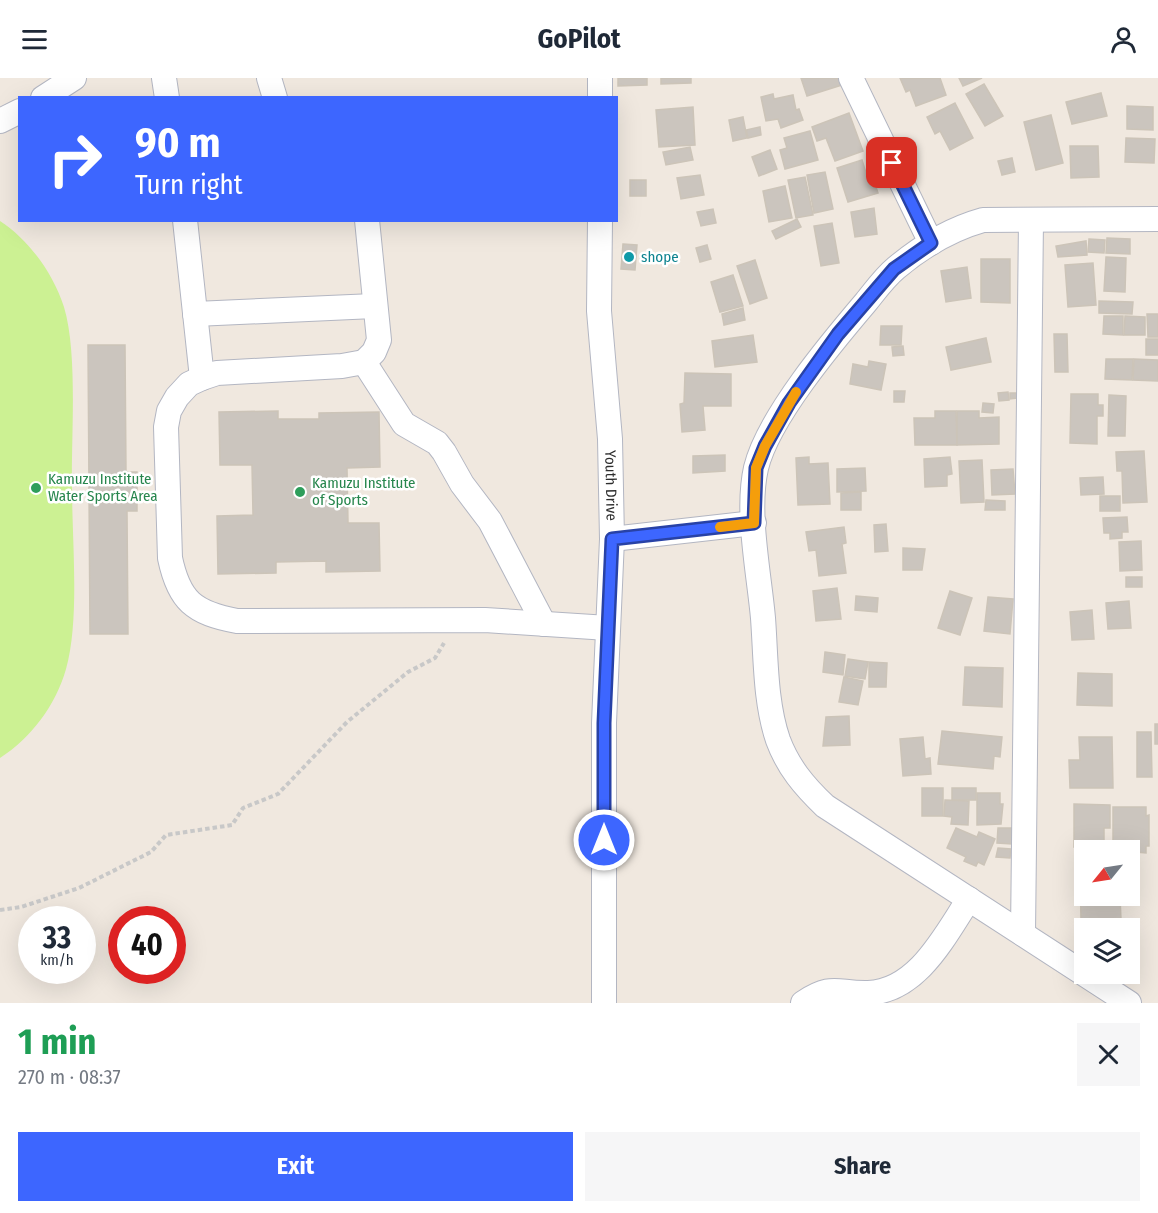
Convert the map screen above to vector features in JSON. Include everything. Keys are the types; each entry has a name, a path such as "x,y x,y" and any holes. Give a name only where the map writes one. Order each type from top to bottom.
{"street":[{"path":"47,96 74,78"},
{"path":"164,78 167,96"},
{"path":"269,78 274,96"},
{"path":"600,78 600,96"},
{"path":"851,78 931,243"},
{"path":"0,121 18,112"},
{"path":"1129,1003 825,806 805,786 788,763 771,712 754,523 756,468 765,446 789,403 838,334 894,269 931,243 965,225 983,220 1158,219"},
{"path":"1023,934 1031,220"},
{"path":"185,222 202,378"},
{"path":"367,222 379,340 374,352 364,362 342,366 217,373 189,384 177,397 169,411 166,428 170,558 174,578 183,596 195,607 213,616 237,621 485,620 608,628"},
{"name":"Youth Drive","path":"600,222 599,310 610,439 612,539 604,723 604,1003"},
{"path":"195,314 374,306"},
{"path":"364,362 400,420 436,442 444,452 462,484 490,521 544,624"},
{"path":"612,539 754,523"},
{"path":"803,1003 823,991 835,989 869,993 891,987 913,974 930,957 969,899"}],"path":[{"path":"0,910 21,907 79,888 151,852 166,835 232,825 243,808 278,794 347,722 408,672 435,658 446,639"}],"green space":[{"name":"Kamuzu Institute Water Sports Area","path":"0,221 21,238 47,270 64,307 68,326 73,396 74,604 70,649 66,669 56,695 32,731 0,758"}],"building":[{"path":"618,78 647,78 647,85 618,86"},
{"path":"661,78 691,78 691,83 661,84"},
{"path":"801,78 840,78 842,85 807,96"},
{"path":"900,78 940,78 946,95 916,106 910,90 906,92"},
{"path":"959,78 982,78 963,86"},
{"path":"984,84 1003,116 985,126 966,94"},
{"path":"1101,93 1107,116 1072,124 1066,102"},
{"path":"773,94 774,99 793,95 796,110 799,109 803,120 781,128 778,119 766,121 761,97"},
{"path":"955,103 973,138 950,150 940,131 935,134 927,117"},
{"path":"1127,106 1153,107 1153,130 1127,129"},
{"path":"693,107 695,145 659,147 656,110"},
{"path":"849,113 863,151 835,161 826,138 817,141 812,127"},
{"path":"1051,115 1063,163 1036,170 1024,122"},
{"path":"743,117 747,138 733,141 729,120"},
{"path":"760,127 761,135 748,138 746,130"},
{"path":"810,131 818,160 785,169 780,150 787,148 784,138"},
{"path":"1126,138 1155,139 1154,163 1125,162"},
{"path":"1070,146 1098,146 1099,177 1071,178"},
{"path":"690,147 693,160 666,165 663,152"},
{"path":"770,150 777,169 759,176 752,157"},
{"path":"1012,158 1015,172 1002,175 998,161"},
{"path":"862,160 866,173 871,172 878,193 848,202 837,168"},
{"path":"825,172 833,209 814,213 807,175"},
{"path":"700,175 704,195 681,199 677,178"},
{"path":"805,177 813,215 796,218 788,180"},
{"path":"630,180 646,180 646,196 630,196"},
{"path":"785,186 792,218 769,222 763,191"},
{"path":"874,208 877,234 855,237 851,212"},
{"path":"713,209 716,223 701,226 697,212"},
{"path":"797,219 801,227 776,239 772,231"},
{"path":"832,223 839,263 821,266 814,226"},
{"path":"1107,238 1130,239 1130,254 1106,253"},
{"path":"1089,239 1105,240 1104,253 1088,252"},
{"path":"1086,241 1087,255 1058,257 1056,246"},
{"name":"shope","path":"623,244 637,245 635,270 621,269"},
{"path":"707,245 711,259 700,262 696,248"},
{"path":"1106,257 1126,258 1125,292 1104,291"},
{"path":"981,259 1010,259 1010,303 981,302"},
{"path":"755,260 767,298 750,304 737,266"},
{"path":"1093,263 1096,305 1068,307 1065,265"},
{"path":"967,267 971,298 946,302 941,271"},
{"path":"733,275 743,306 720,312 711,282"},
{"path":"1099,301 1133,302 1132,314 1099,313"},
{"path":"743,308 745,320 724,325 722,314"},
{"path":"1147,314 1158,314 1158,337 1148,337"},
{"path":"1104,316 1123,316 1123,335 1103,334"},
{"path":"1125,316 1145,317 1145,335 1124,335"},
{"path":"881,326 902,326 901,345 880,345"},
{"path":"1054,334 1067,334 1068,372 1055,372"},
{"path":"753,335 757,362 715,367 712,341"},
{"path":"986,338 991,362 951,370 946,347"},
{"path":"1146,339 1158,339 1158,355 1146,355"},
{"path":"88,345 125,345 126,472 137,472 137,511 127,511 128,634 90,634"},
{"path":"903,346 904,355 893,356 892,347"},
{"path":"1106,359 1133,359 1132,380 1105,379"},
{"path":"1134,359 1158,360 1158,381 1133,380"},
{"path":"869,361 886,364 881,390 850,384 853,364 868,367"},
{"path":"685,373 731,374 731,406 703,406 705,430 682,432 680,404 684,403"},
{"path":"894,391 905,391 904,402 894,402"},
{"path":"1008,392 1009,400 999,401 998,393"},
{"path":"1010,393 1018,393 1019,398 1010,399"},
{"path":"1071,394 1098,394 1098,405 1103,405 1103,416 1097,416 1097,444 1070,443"},
{"path":"1109,395 1126,396 1125,436 1108,436"},
{"path":"983,403 994,404 993,413 982,412"},
{"name":"Kamuzu Institute of Sports","path":"278,411 278,419 319,419 319,413 379,412 380,467 347,468 348,523 379,523 380,571 326,572 326,561 276,562 276,573 218,574 217,516 253,515 252,465 220,465 219,412"},
{"path":"935,411 956,411 957,445 915,445 914,418 935,418"},
{"path":"957,411 979,411 979,418 999,417 999,444 957,445"},
{"path":"1144,451 1147,502 1123,503 1122,471 1117,471 1116,452"},
{"path":"725,455 725,471 693,473 693,456"},
{"path":"809,457 809,464 828,463 830,504 798,505 796,458"},
{"path":"950,457 952,474 947,475 947,486 925,487 924,459"},
{"path":"982,460 984,502 961,503 959,461"},
{"path":"865,468 866,491 837,492 837,469"},
{"path":"1013,469 1015,494 992,495 991,470"},
{"path":"1103,477 1104,494 1081,495 1080,478"},
{"path":"861,492 861,510 841,510 841,493"},
{"path":"1100,496 1120,496 1120,511 1100,511"},
{"path":"986,500 1005,501 1005,510 985,510"},
{"path":"1127,517 1128,532 1122,532 1122,538 1110,539 1110,533 1104,533 1103,518"},
{"path":"886,524 888,551 875,552 874,525"},
{"path":"844,527 846,543 842,544 846,573 819,576 816,550 809,551 806,532"},
{"path":"1141,541 1142,570 1120,571 1119,542"},
{"path":"903,548 925,549 922,570 903,570"},
{"path":"1126,577 1142,577 1142,587 1126,587"},
{"path":"837,588 841,619 816,621 813,591"},
{"path":"950,591 972,598 960,635 938,628"},
{"path":"856,596 878,598 877,612 855,610"},
{"path":"988,597 1013,599 1010,634 984,631"},
{"path":"1129,601 1131,628 1108,629 1106,603"},
{"path":"1092,610 1094,639 1072,640 1070,612"},
{"path":"825,652 845,655 843,675 823,672"},
{"path":"848,659 868,662 865,679 845,676"},
{"path":"869,662 887,663 886,687 869,687"},
{"path":"965,667 1003,668 1002,707 963,705"},
{"path":"1078,673 1112,674 1112,706 1077,705"},
{"path":"844,677 863,681 858,705 839,702"},
{"path":"849,716 850,745 823,746 826,717"},
{"path":"1155,724 1158,724 1158,744 1155,744"},
{"path":"942,731 1002,737 1000,757 994,756 993,769 938,764"},
{"path":"1137,732 1151,732 1152,777 1137,777"},
{"path":"923,737 925,759 930,758 931,774 903,776 900,739"},
{"path":"1079,737 1112,737 1113,788 1070,788 1069,760 1080,760"},
{"path":"922,788 943,788 943,816 922,816"},
{"path":"952,788 976,788 976,800 952,800"},
{"path":"977,793 1000,793 1000,804 1003,804 1001,824 977,825"},
{"path":"945,800 969,801 968,825 951,824 952,817 944,816"},
{"path":"1074,804 1110,805 1110,828 1104,828 1104,840 1074,840"},
{"path":"1113,807 1146,807 1146,816 1149,815 1149,846 1146,846 1146,853 1140,852 1140,840 1113,840"},
{"path":"956,828 977,837 979,832 995,839 984,865 978,862 976,866 964,861 966,857 947,848"},
{"path":"998,828 1012,828 1012,844 997,843"},
{"path":"998,848 1011,849 1010,858 996,857"},
{"path":"1081,906 1120,906 1121,918 1081,918"}],"slow traffic":[{"path":"720,527 754,523 756,468 765,446 796,392"}],"place":[{"name":"shope","path":"629,257"},
{"name":"Kamuzu Institute Water Sports Area","path":"36,488"},
{"name":"Kamuzu Institute of Sports","path":"300,492"}],"route":[{"path":"604,840 604,723 612,539 754,523 756,468 765,446 789,403 838,334 894,269 931,243 892,163"}]}
